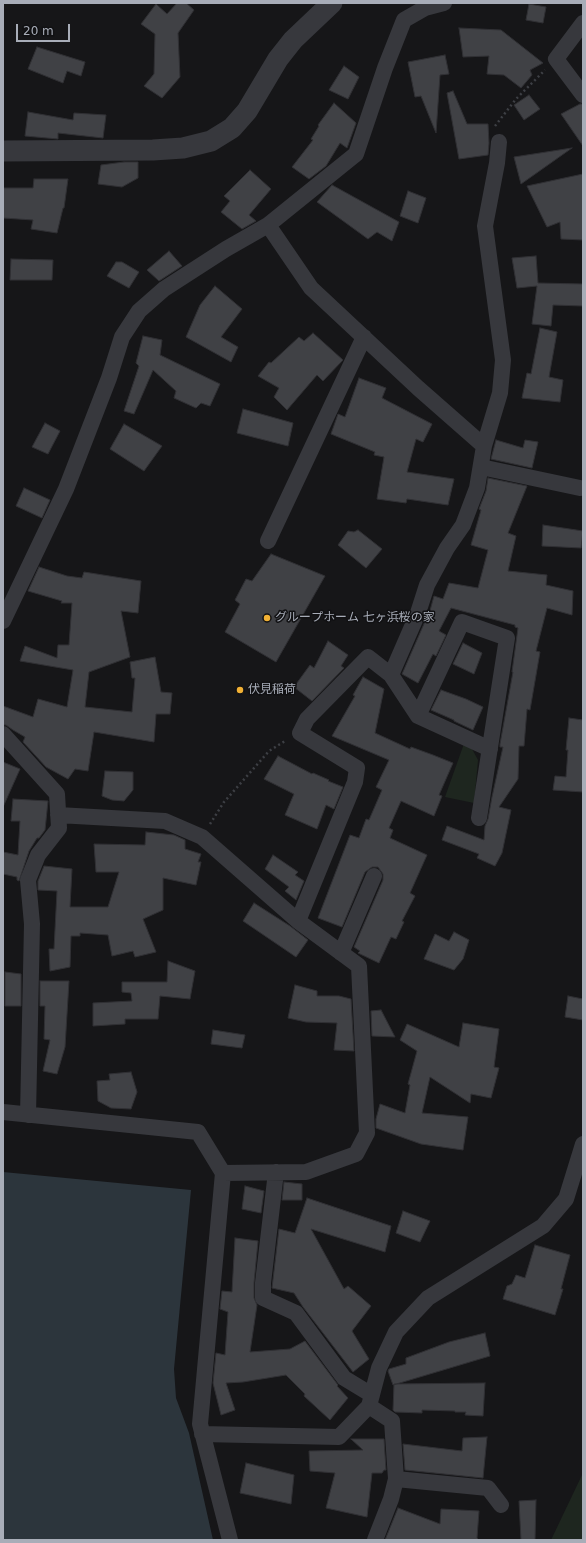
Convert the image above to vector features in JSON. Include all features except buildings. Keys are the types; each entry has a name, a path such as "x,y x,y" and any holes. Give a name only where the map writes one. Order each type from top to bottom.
{"street":[{"path":"3,150 153,150 183,148 211,141 232,128 247,111 278,59 293,40 332,3"},
{"path":"3,621 68,482 109,378 122,337 139,311 164,288 226,249 268,225 356,154 385,68 404,20 425,8 444,3"},
{"path":"583,23 556,59 583,96"},
{"path":"391,675 418,612 426,585 447,548 463,525 477,488 484,446 500,393 503,360 485,226 497,163 499,142"},
{"path":"268,225 311,288 418,388 484,446"},
{"path":"268,541 364,337"},
{"path":"481,467 580,488"},
{"path":"418,716 462,622 507,638 479,818"},
{"path":"298,922 355,782 357,768 300,733 307,719 368,657 391,675 418,716 490,749"},
{"path":"3,734 57,794 59,828 38,855 28,880 32,924 28,1115"},
{"path":"58,815 165,821 202,837 298,922 359,966 366,1133 356,1154 306,1172 223,1173"},
{"path":"341,953 374,876"},
{"path":"3,1112 198,1132 223,1173 200,1424 230,1540"},
{"path":"202,1434 339,1437 370,1401 379,1368 396,1332 428,1298 543,1226 566,1199 583,1144"},
{"path":"276,1172 263,1283 263,1298 296,1313 344,1378 392,1421 396,1479 391,1499 375,1540"},
{"path":"396,1479 488,1488 501,1505"}],"path":[{"path":"499,142 495,126 516,99 556,59"},
{"path":"202,837 224,802 269,751 300,733"}],"shaded area":[{"path":"466,738 478,760 474,803 445,797"},
{"path":"3,1172 191,1190 174,1369 176,1398 189,1433 213,1540 3,1540"},
{"path":"583,1473 583,1540 551,1540 582,1475"}],"place":[{"name":"グループホーム 七ヶ浜桜の家","path":"267,618"},
{"name":"伏見稲荷","path":"240,690"}]}
